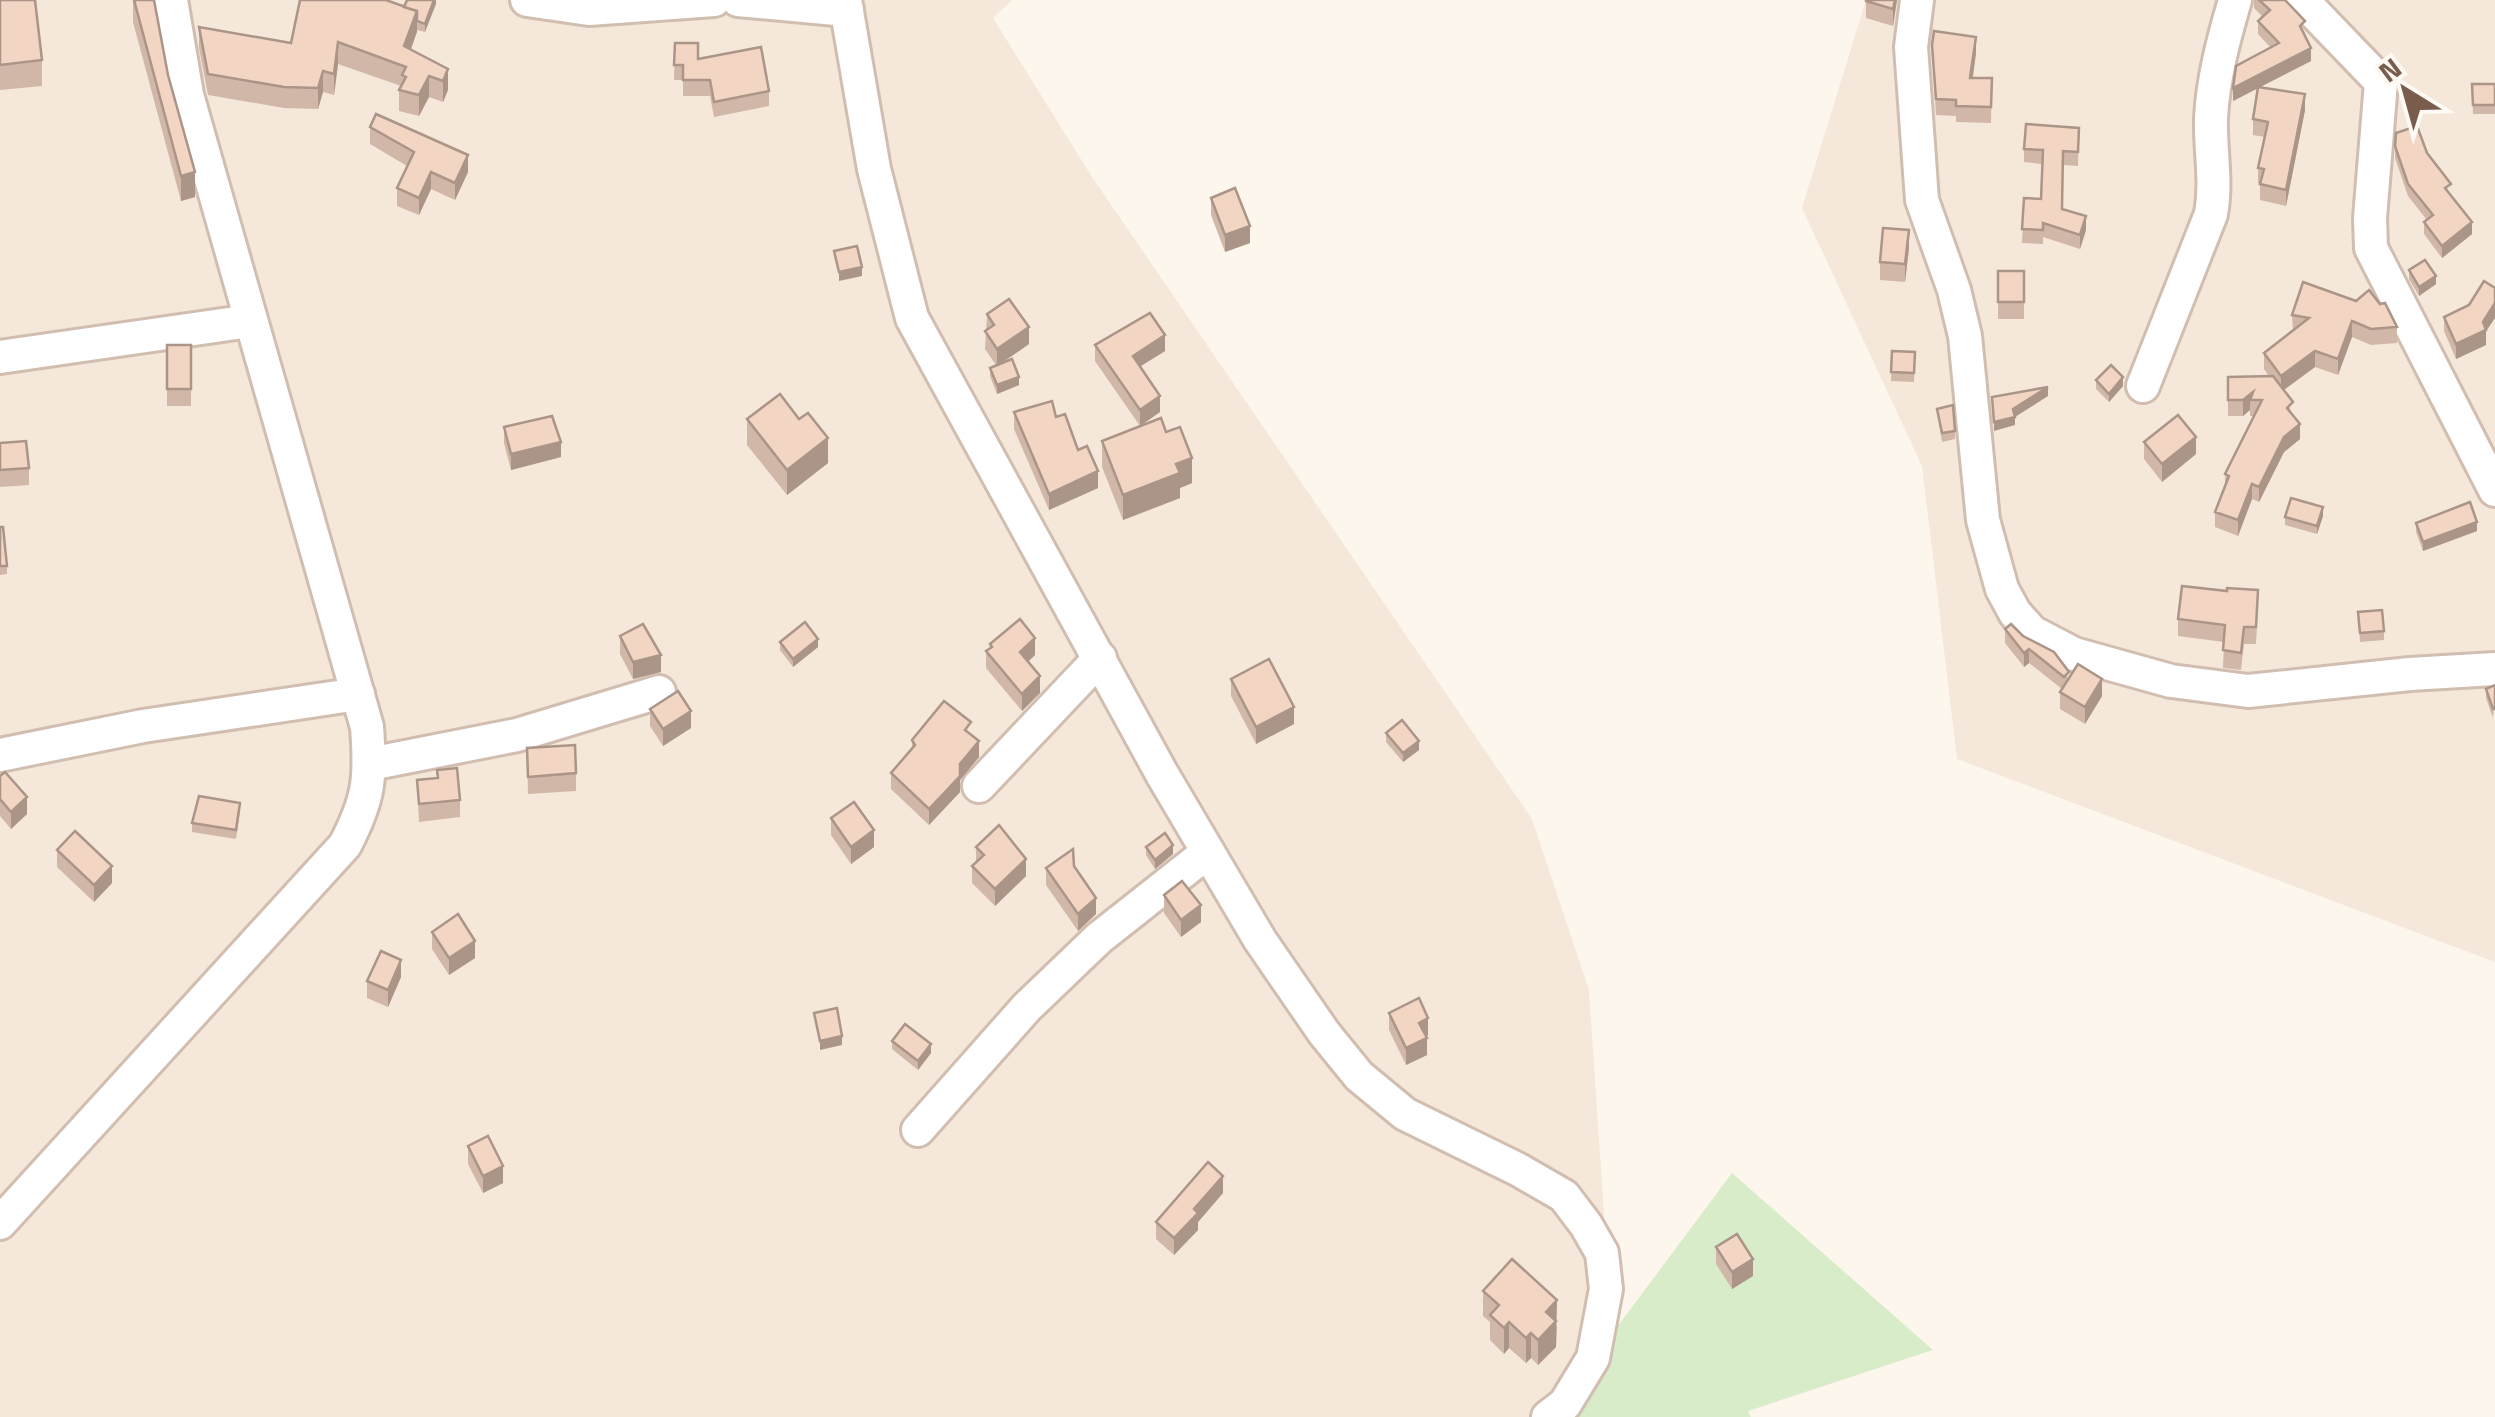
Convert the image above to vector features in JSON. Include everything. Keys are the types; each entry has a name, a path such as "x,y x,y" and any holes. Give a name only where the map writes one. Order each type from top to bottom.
{"street":[{"path":"0,1223 344,845 365,806 370,764 367,727 187,95 171,0"},
{"path":"527,0 589,9 714,0"},
{"path":"738,0 846,5 874,169 912,318 1208,852 1260,940 1324,1034 1358,1076 1404,1114 1564,1196 1586,1224 1602,1253 1606,1289 1601,1322 1593,1358 1565,1404 1548,1417"},
{"path":"1917,0 1910,47 1922,200 1954,290 1965,336 1983,520 2002,588 2023,623 2032,632 2074,654 2171,681 2248,690 2495,669"},
{"path":"2143,386 2211,214 2216,188 2212,106 2235,0"},
{"path":"2302,0 2380,82 2371,248 2495,490"},
{"path":"0,356 250,320"},
{"path":"979,786 1100,658"},
{"path":"370,764 518,735 660,692"},
{"path":"0,755 144,726 358,694"},
{"path":"918,1130 1026,1006 1099,938 1208,852"}],"shaded area":[{"path":"0,0 1012,0 993,18 1092,177 1532,819 1589,990 1612,1333 1580,1417 0,1417"},
{"path":"1866,0 2495,0 2495,962 1957,759 1922,466 1802,208"}],"green space":[{"path":"1732,1173 1933,1350 1748,1411 1751,1417 1550,1417"}],"building":[{"path":"0,0 35,0 42,60 0,65"},
{"path":"134,0 154,0 168,75 195,172 181,176"},
{"path":"300,0 386,0 417,11 404,46 448,69 443,81 429,76 419,95 399,90 406,67 338,42 334,74 323,71 318,88 284,87 208,74 199,27 291,43"},
{"path":"407,0 434,0 425,24 417,21 417,11 404,7"},
{"path":"1866,0 1895,0 1893,9"},
{"path":"2259,0 2285,0 2305,21 2300,26 2311,48 2233,88 2236,66 2279,43 2258,21 2270,10"},
{"path":"1934,31 1976,37 1970,78 1992,78 1991,107 1956,106 1956,100 1936,99"},
{"path":"675,43 698,43 698,59 761,47 769,91 714,102 710,80 683,80 683,65 674,65"},
{"path":"2472,84 2495,84 2495,105 2473,105"},
{"path":"2258,87 2305,94 2286,190 2260,184 2264,169 2258,168 2268,122 2253,119"},
{"path":"376,114 468,155 455,183 431,172 419,198 397,188 414,152 370,127"},
{"path":"2026,124 2079,128 2078,152 2063,151 2062,209 2086,216 2080,235 2043,223 2043,230 2022,229 2024,198 2041,199 2043,150 2024,149"},
{"path":"2417,126 2427,153 2451,184 2445,188 2472,222 2442,246 2424,222 2433,215 2408,184 2395,146 2396,133"},
{"path":"1235,188 1250,226 1225,235 1211,198"},
{"path":"1883,228 1909,230 1905,264 1880,262"},
{"path":"857,246 862,267 839,272 834,251"},
{"path":"2425,260 2436,276 2419,287 2409,270"},
{"path":"1998,271 2024,271 2024,302 1998,302"},
{"path":"2484,281 2495,288 2495,303 2483,322 2486,330 2456,344 2444,317 2469,305"},
{"path":"2303,282 2356,301 2369,290 2380,304 2385,303 2397,327 2371,329 2352,321 2338,359 2315,351 2281,376 2264,353 2309,318 2292,315"},
{"path":"1009,299 1029,327 997,349 985,331 994,325 987,314"},
{"path":"1150,313 1165,335 1133,356 1160,396 1140,410 1095,345"},
{"path":"167,345 191,345 191,389 167,389"},
{"path":"1892,351 1915,352 1914,373 1891,372"},
{"path":"1012,359 1019,377 997,385 990,368"},
{"path":"2111,365 2123,377 2109,394 2096,380"},
{"path":"2273,376 2293,402 2287,408 2300,424 2284,437 2259,487 2252,484 2238,520 2215,512 2229,476 2225,474 2262,400 2250,400 2253,392 2243,400 2228,400 2228,377"},
{"path":"2048,387 2013,409 2015,417 1994,422 1992,397"},
{"path":"780,394 799,419 808,413 828,438 787,470 747,419"},
{"path":"1052,401 1056,417 1065,414 1078,450 1087,446 1098,471 1049,494 1014,412"},
{"path":"1953,405 1955,431 1942,433 1937,409"},
{"path":"2178,415 2196,437 2162,464 2144,442"},
{"path":"552,416 561,442 511,454 504,427"},
{"path":"1161,418 1166,432 1180,427 1192,458 1176,464 1180,473 1123,495 1102,441"},
{"path":"26,441 29,468 0,470 0,443"},
{"path":"2291,498 2323,507 2317,526 2285,517"},
{"path":"2470,502 2477,522 2423,542 2416,523"},
{"path":"3,527 7,566 0,566"},
{"path":"2182,586 2258,590 2256,627 2244,627 2241,653 2223,650 2225,625 2178,619"},
{"path":"2382,610 2384,631 2360,633 2358,612"},
{"path":"1020,619 1035,638 1020,652 1040,676 1022,694 986,651"},
{"path":"805,622 818,639 793,659 780,642"},
{"path":"643,624 661,655 633,662 620,636"},
{"path":"2011,624 2023,636 2054,652 2069,672 2064,677 2029,649 2024,653 2005,629"},
{"path":"1269,659 1294,707 1256,727 1231,679"},
{"path":"2078,664 2102,679 2085,707 2060,692"},
{"path":"2495,685 2495,709 2493,709 2486,689"},
{"path":"678,691 691,711 663,729 650,709"},
{"path":"944,701 971,722 965,730 979,741 960,764 960,776 929,809 891,773"},
{"path":"1402,720 1419,741 1403,753 1386,733"},
{"path":"575,745 576,773 528,777 527,748"},
{"path":"457,768 460,800 419,804 417,780 438,778 437,770"},
{"path":"5,772 27,797 11,812 0,799 0,776"},
{"path":"199,796 240,803 236,830 192,823"},
{"path":"854,802 874,830 851,847 831,818"},
{"path":"999,825 1026,859 995,889 972,866 984,855 976,847"},
{"path":"75,831 112,866 94,885 57,850"},
{"path":"1165,833 1173,845 1155,860 1146,847"},
{"path":"1073,849 1074,866 1096,898 1078,914 1046,868"},
{"path":"1182,881 1201,905 1181,920 1164,895"},
{"path":"458,914 475,941 449,958 432,932"},
{"path":"381,951 401,960 388,990 367,981"},
{"path":"1419,998 1428,1018 1419,1023 1427,1038 1406,1048 1389,1013"},
{"path":"837,1008 842,1036 820,1041 814,1013"},
{"path":"905,1024 931,1044 918,1061 892,1041"},
{"path":"488,1136 503,1166 483,1176 468,1146"},
{"path":"1208,1162 1223,1176 1194,1209 1198,1213 1174,1238 1156,1222"},
{"path":"1737,1234 1753,1259 1732,1272 1716,1247"},
{"path":"1512,1259 1557,1300 1546,1312 1556,1321 1538,1340 1531,1333 1526,1338 1509,1322 1504,1328 1490,1315 1499,1305 1483,1291"}]}
